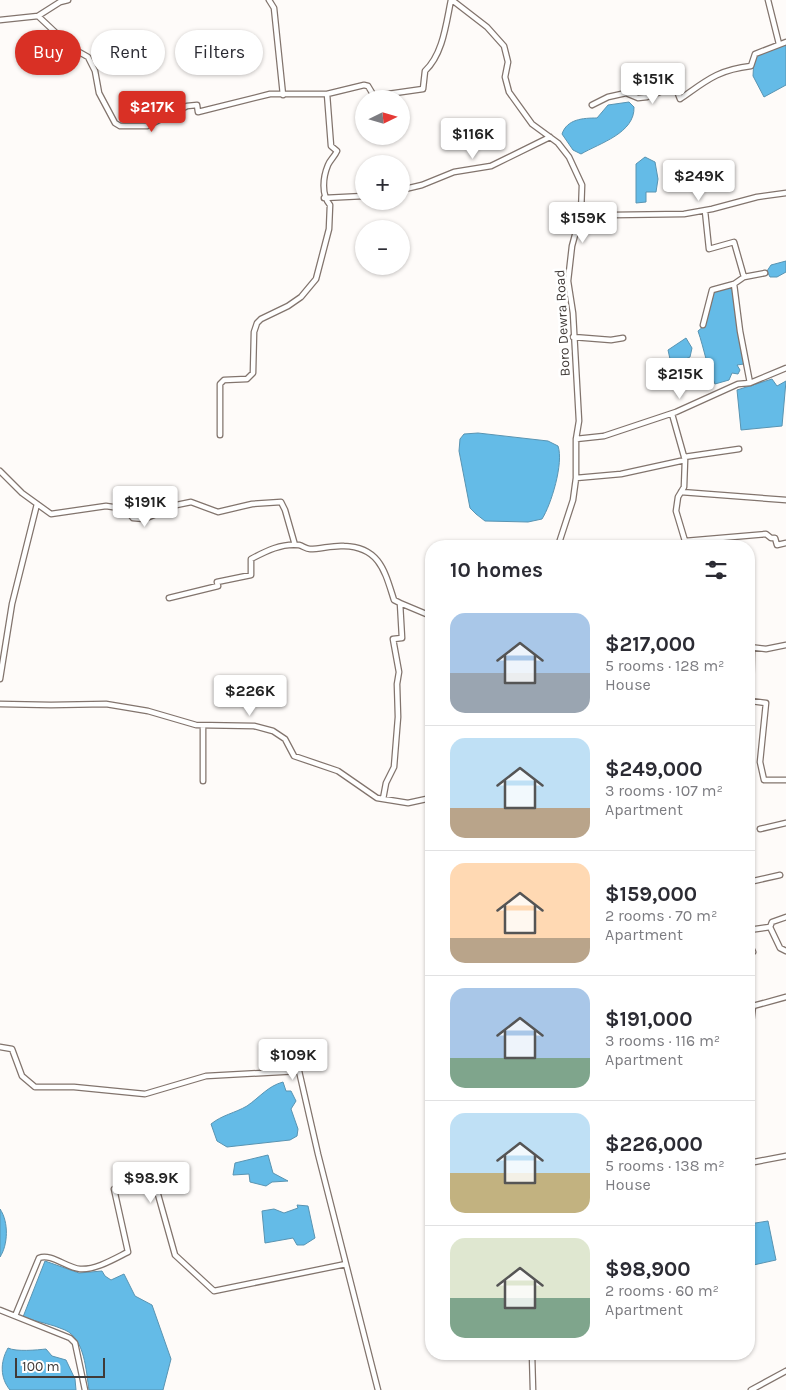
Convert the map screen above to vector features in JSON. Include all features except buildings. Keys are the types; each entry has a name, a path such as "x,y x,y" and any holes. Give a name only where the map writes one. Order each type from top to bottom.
{"street":[{"path":"0,20 38,16 60,2 68,0"},
{"path":"269,0 274,8 282,95"},
{"path":"38,16 72,48 88,57 95,71 99,93 115,123 120,126 147,126 187,106 197,105 198,112 270,94 327,94 364,85 368,86 374,96 423,89 425,71 430,67 443,37 452,0"},
{"name":"Boro Dewra Road","path":"452,0 487,28 504,46 508,62 505,77 509,92 532,124 550,137 569,157 582,186 581,213 572,246 568,281 573,313 579,421 576,439 576,478 573,500 560,540"},
{"path":"768,0 779,44"},
{"path":"592,105 608,97 626,93 638,98 647,98 675,86 680,99 716,74 728,69 751,66 755,54 786,42"},
{"path":"220,435 220,384 224,380 247,379 253,373 254,332 257,323 302,297 316,279 329,229 330,204 324,198 328,163 337,151 331,146 327,94"},
{"path":"410,188 459,171 491,166 550,137"},
{"path":"613,215 684,214 786,192"},
{"path":"324,198 355,196"},
{"path":"706,210 709,249 734,242 744,278"},
{"path":"703,325 712,290 734,284 744,278 765,273"},
{"path":"734,284 740,332 750,383"},
{"path":"573,337 611,340 623,338"},
{"path":"576,439 604,436 672,414 738,384 750,383 786,368"},
{"path":"672,414 684,458 684,486 676,511 685,540"},
{"path":"576,478 621,474 684,458 739,449"},
{"path":"0,471 22,493 51,514 106,506 126,510 133,518 141,519 160,513 162,508 183,502 191,502 218,512 252,504 281,502 286,510 295,545"},
{"path":"681,492 786,500"},
{"path":"0,679 12,604 37,504"},
{"path":"697,540 766,534 771,538 775,538 777,545 786,543"},
{"path":"170,598 218,586 217,582 251,575 252,559 278,547 295,545 308,549 345,546 359,547 371,553 383,565 394,600 425,613"},
{"path":"383,799 386,783 394,767 398,718 397,684 400,672 393,639 402,638 400,603"},
{"path":"755,648 766,649 786,645"},
{"path":"755,701 766,703 760,762 764,780 786,780"},
{"path":"0,704 51,706 106,704 148,711 203,726 232,724 272,731 286,739 294,756 338,771 377,798 408,803 425,799"},
{"path":"203,726 203,781"},
{"path":"760,829 786,823"},
{"path":"755,881 780,876"},
{"path":"770,927 772,922 786,917"},
{"path":"755,929 770,927"},
{"path":"770,927 780,948 786,951"},
{"path":"755,1005 786,997"},
{"path":"0,1047 12,1049 22,1076 35,1086 74,1087 145,1094 206,1076 299,1071 378,1390"},
{"path":"755,1162 786,1156"},
{"path":"15,1316 39,1258 50,1258 81,1269 106,1262 128,1252 114,1189 152,1173 176,1255 214,1291 346,1264"},
{"path":"0,1310 70,1338 75,1342 85,1390"},
{"path":"532,1360 533,1390"},
{"path":"751,1390 786,1371"}],"water":[{"path":"786,44 786,85 764,97 753,76 754,57"},
{"path":"629,102 634,107 633,116 629,124 615,136 581,154 573,150 562,134 568,125 576,120 597,118 608,105"},
{"path":"645,157 655,162 658,179 656,192 646,192 646,202 636,203 636,164"},
{"path":"786,261 786,272 777,277 770,277 767,271 771,265"},
{"path":"732,285 744,364 737,365 740,370 738,374 732,373 729,380 715,384 698,331 704,326 713,292"},
{"path":"686,338 692,348 690,357 679,362 670,359 668,350"},
{"path":"772,379 777,386 786,381 782,426 741,430 737,390"},
{"path":"478,433 548,441 558,446 559,463 556,484 542,519 528,522 485,521 470,508 459,451 460,439 464,434"},
{"path":"283,1082 286,1091 291,1091 296,1101 291,1109 298,1129 297,1136 290,1140 227,1147 217,1141 211,1124 247,1106 268,1089"},
{"path":"268,1155 273,1173 288,1181 272,1182 266,1186 250,1182 249,1174 233,1175 235,1163"},
{"path":"297,1205 308,1206 315,1238 304,1245 297,1245 293,1238 265,1243 262,1211 274,1209 284,1213 298,1208"},
{"path":"0,1209 5,1220 6,1240 0,1257"},
{"path":"768,1221 776,1260 755,1265 755,1223"},
{"path":"45,1261 79,1273 102,1271 111,1280 124,1274 135,1296 152,1305 171,1359 163,1390 89,1390 81,1348 72,1334 60,1328 23,1317"},
{"path":"8,1348 21,1350 46,1349 52,1356 66,1360 75,1379 76,1390 10,1390 4,1380 2,1370 5,1353"}]}
